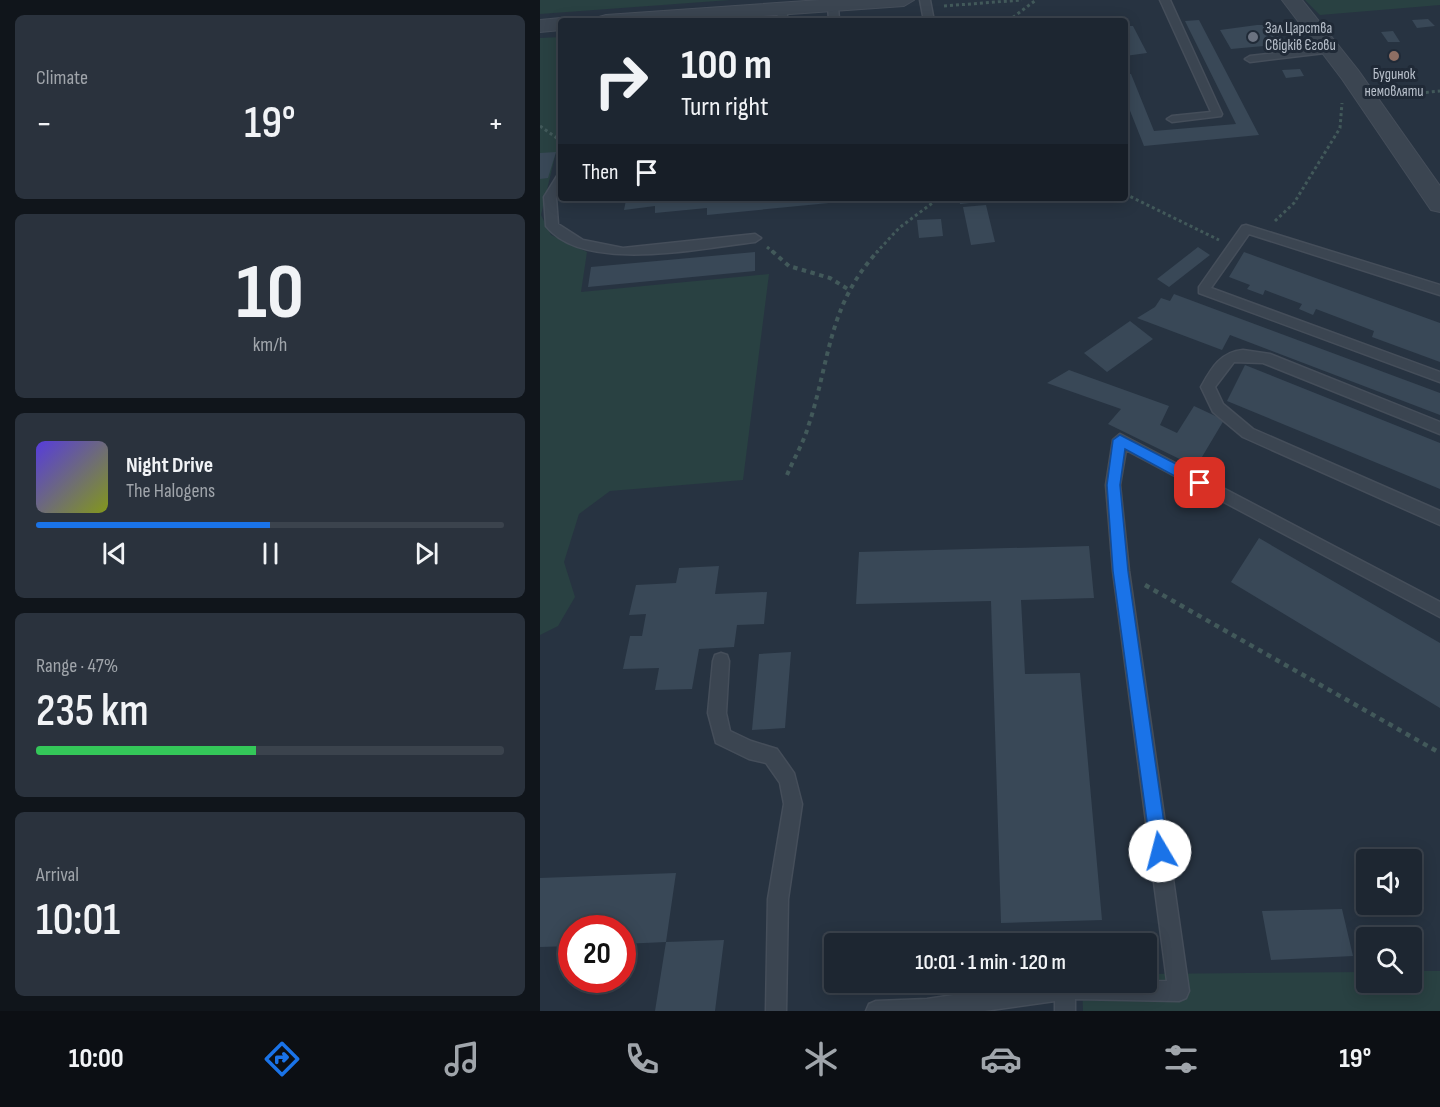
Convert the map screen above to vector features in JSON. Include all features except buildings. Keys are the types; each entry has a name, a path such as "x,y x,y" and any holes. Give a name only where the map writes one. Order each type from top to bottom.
{"street":[{"path":"698,18 833,13 904,0"},
{"path":"1292,0 1350,75 1440,204"},
{"path":"540,26 558,24"}],"lane":[{"path":"925,0 928,18"},
{"path":"1166,0 1217,114 1172,119"},
{"path":"1250,59 1330,50"},
{"path":"558,184 550,197 552,226 580,244 623,252 755,238"},
{"path":"1440,290 1246,229 1203,290 1440,377"},
{"path":"1440,428 1265,358 1240,354 1224,361 1208,387 1218,408 1248,433 1440,518"},
{"path":"1157,991 1179,991 1121,571 1113,485 1120,440 1440,610"},
{"path":"721,661 717,713 722,737 749,750 771,755 788,779 793,804 778,899 776,1011"},
{"path":"876,1011 927,1009 1037,993"},
{"path":"1065,993 1065,1011"}],"path":[{"path":"1012,18 1036,0"},
{"path":"1261,233 1294,203 1340,128 1342,98 1350,75"},
{"path":"1388,96 1440,91"},
{"path":"540,126 558,139"},
{"path":"1128,195 1232,246"},
{"path":"787,475 809,425 835,319 866,264 899,228 935,201"},
{"path":"755,238 789,266 830,278 851,291"},
{"path":"1121,571 1440,753"}],"green space":[{"path":"540,0 730,0 540,14"},
{"path":"1305,0 1440,0 1440,5 1320,15"},
{"path":"558,37 558,151 541,215 551,235 587,252 581,292 769,274 743,480 610,491 579,514 564,562 575,597 558,626 540,635 540,38"},
{"path":"1422,971 1440,971 1440,1011 1083,1011 1082,993 1157,993 1157,974 1356,972 1356,993 1422,993"}],"place":[{"name":"Зал Царства Свідків Єгови","path":"1253,37"},
{"name":"Будинок немовляти","path":"1394,56"}],"route":[{"path":"1160,851 1121,571 1113,485 1120,440 1200,483"}]}
